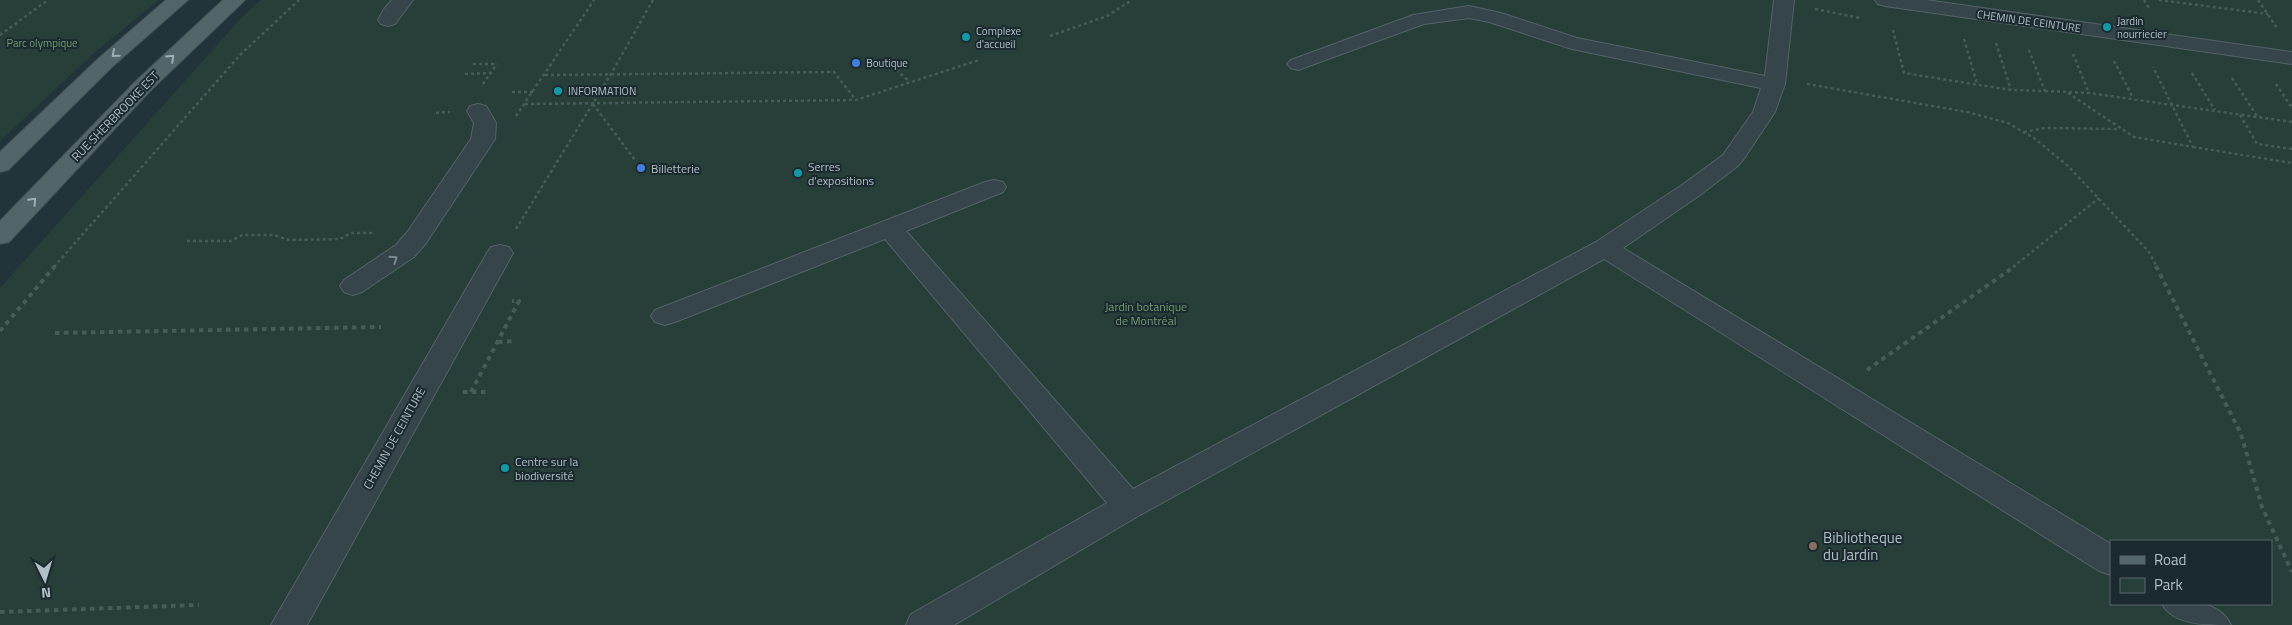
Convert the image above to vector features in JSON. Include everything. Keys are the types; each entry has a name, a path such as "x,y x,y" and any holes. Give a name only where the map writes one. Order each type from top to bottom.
{"main road":[{"path":"0,165 106,62 178,0"},
{"name":"RUE SHERBROOKE EST","path":"0,236 134,95 201,29 234,0"}],"lane":[{"path":"388,20 391,13 403,0"},
{"path":"924,625 1129,506 1605,248 1731,160 1764,112 1774,84 1784,0"},
{"name":"CHEMIN DE CEINTURE","path":"1885,0 2292,58"},
{"path":"1298,64 1420,18 1469,12 1494,17 1572,44 1774,84"},
{"path":"353,286 404,251 420,232 483,139 486,131 485,123 478,111"},
{"path":"665,316 994,187"},
{"path":"890,228 1129,506"},
{"path":"1605,248 2110,560"},
{"name":"CHEMIN DE CEINTURE","path":"289,625 500,253"},
{"path":"2181,605 2213,625"}],"path":[{"path":"0,35 48,0"},
{"path":"0,331 117,193 240,55 299,0"},
{"path":"519,112 594,0"},
{"path":"500,253 611,74 653,0"},
{"path":"1050,36 1107,16 1132,0"},
{"path":"2159,0 2268,14"},
{"path":"2258,0 2280,31"},
{"path":"581,10 587,10"},
{"path":"1891,22 1904,73 2030,92 2089,93 2292,122"},
{"path":"1962,32 1977,84"},
{"path":"1994,37 2012,90"},
{"path":"2025,42 2046,91"},
{"path":"2071,48 2089,93"},
{"path":"2111,54 2133,99"},
{"path":"2149,59 2193,147"},
{"path":"524,104 856,100 979,60"},
{"path":"887,62 910,82"},
{"path":"473,64 497,64"},
{"path":"2188,65 2215,111"},
{"path":"2228,71 2258,117"},
{"path":"544,75 834,72 856,100"},
{"path":"465,74 491,73"},
{"path":"2271,77 2292,108"},
{"path":"1805,83 1967,112 2008,123 2024,132 2068,166 2142,244 2153,260 2241,434 2262,506 2292,572"},
{"path":"512,92 533,92"},
{"path":"2067,92 2134,137 2292,163"},
{"path":"593,103 635,160"},
{"path":"2239,114 2257,144 2291,151"},
{"path":"2024,132 2045,128 2121,129"},
{"path":"1837,392 2019,263 2099,198"},
{"path":"187,240 231,240 242,235 274,235 289,240 340,239 351,233 420,232"},
{"path":"55,333 381,327"},
{"path":"489,392 469,392 501,334"},
{"path":"497,342 515,342"},
{"path":"0,612 199,605"}],"green space":[{"name":"Parc olympique","path":"0,0 159,0 94,53 0,141"},
{"name":"Jardin botanique de Montréal","path":"261,0 2292,0 2292,625 0,625 0,288 242,17"}],"place":[{"name":"Jardin nourriecier","path":"2107,27"},
{"name":"Complexe d'accueil","path":"966,37"},
{"name":"Boutique","path":"856,63"},
{"name":"INFORMATION","path":"558,91"},
{"name":"Billetterie","path":"641,168"},
{"name":"Serres d'expositions","path":"798,173"},
{"name":"Centre sur la biodiversité","path":"505,468"},
{"name":"Bibliotheque du Jardin","path":"1813,546"}]}
